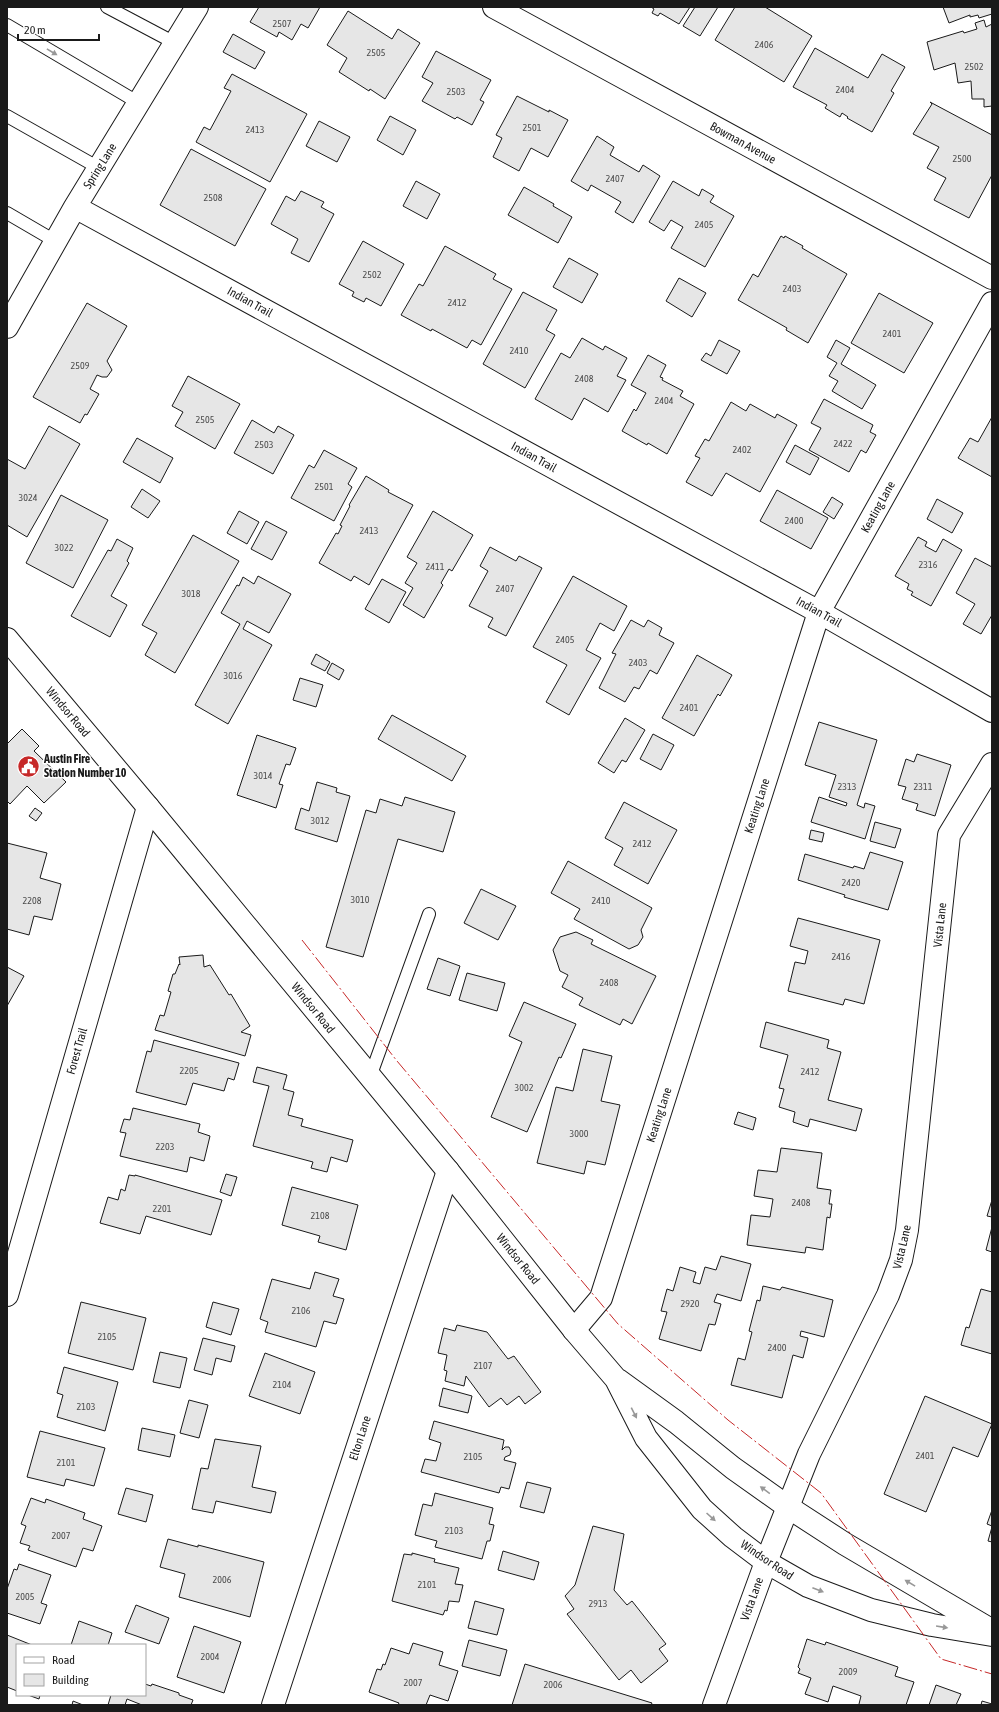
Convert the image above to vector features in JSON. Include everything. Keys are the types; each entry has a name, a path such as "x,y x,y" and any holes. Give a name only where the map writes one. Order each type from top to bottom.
{"street":[{"name":"Spring Lane","path":"7,327 75,207 197,7"},
{"name":"Bowman Avenue","path":"494,7 992,278"},
{"name":"Indian Trail","path":"75,207 819,612 992,711"},
{"name":"Keating Lane","path":"574,1330 601,1298 819,612 992,303"},
{"name":"Windsor Road","path":"7,639 148,807 448,1171 574,1330 616,1379 646,1438 702,1509 733,1537 766,1562 808,1586 871,1610 932,1625 992,1635"},
{"name":"Vista Lane","path":"714,1705 766,1562 809,1454 888,1295 901,1260 908,1230 949,835 992,764"},
{"name":"Forest Trail","path":"7,1295 12,1253 148,807"},
{"name":"Elton Lane","path":"273,1705 448,1171"},
{"name":"Windsor Road","path":"616,1379 676,1422 734,1468 788,1506 845,1544 992,1631"}],"lane":[{"path":"107,7 175,43"},
{"path":"7,25 138,103"},
{"path":"7,116 99,168"},
{"path":"7,213 55,241"},
{"path":"370,1077 429,914"}],"building":[{"path":"259,7 320,7 308,28 301,24 292,40 279,32 277,37 250,22"},
{"path":"651,7 690,7 679,24 660,13 658,16 652,13 654,9"},
{"path":"695,7 718,7 700,36 683,26"},
{"path":"735,7 765,7 812,36 784,82 715,40"},
{"path":"943,7 992,7 992,14 979,18 978,15 970,17 970,15 949,23"},
{"path":"348,11 392,39 398,29 420,43 385,99 339,72 347,58 327,45"},
{"path":"984,20 986,27 992,24 992,106 984,107 984,99 972,99 971,81 958,83 955,63 934,70 927,42 963,31 964,33 977,29 975,23"},
{"path":"233,34 265,52 255,69 223,52"},
{"path":"815,48 868,78 882,54 905,67 891,91 894,93 872,132 847,118 848,117 842,113 840,117 825,108 827,105 793,87"},
{"path":"436,51 491,80 480,100 484,102 472,125 457,117 455,119 422,101 433,83 422,77"},
{"path":"232,74 307,114 270,182 196,142 204,127 210,130 231,91 224,88"},
{"path":"517,96 568,120 548,157 531,148 519,171 493,157 502,138 496,135"},
{"path":"930,102 992,135 992,175 969,218 934,200 946,178 927,168 939,147 913,134 932,104"},
{"path":"390,116 416,130 403,155 377,140"},
{"path":"319,121 350,137 337,162 306,146"},
{"path":"597,136 614,147 610,155 639,172 643,165 660,176 633,223 615,212 621,202 591,185 588,191 571,181"},
{"path":"191,149 266,189 235,246 160,205"},
{"path":"416,181 440,194 427,219 403,206"},
{"path":"673,181 699,196 702,189 714,196 710,202 734,216 705,267 671,248 683,227 671,220 664,231 649,222"},
{"path":"524,187 554,204 553,206 572,217 558,243 508,215"},
{"path":"301,191 324,202 321,207 334,214 309,262 291,253 298,239 271,224 286,196 295,201"},
{"path":"781,236 784,238 785,236 803,246 802,248 847,274 808,343 786,330 787,328 738,300 753,274 758,277"},
{"path":"363,241 404,264 381,306 366,298 364,302 352,296 354,292 339,284"},
{"path":"445,246 496,274 493,279 512,289 481,345 472,340 467,348 432,329 431,331 401,315 419,284 423,286"},
{"path":"569,258 598,274 582,303 553,287"},
{"path":"679,278 706,293 692,317 666,301"},
{"path":"523,292 557,310 546,330 555,335 525,388 483,364"},
{"path":"879,293 933,323 904,373 851,343"},
{"path":"87,303 127,326 107,361 112,370 107,377 97,375 90,389 99,394 87,415 85,414 80,423 33,397"},
{"path":"582,338 603,350 605,346 627,358 617,376 626,380 608,412 584,398 572,420 535,399 561,353 570,358"},
{"path":"719,340 740,351 727,374 701,360 706,353 711,356"},
{"path":"836,340 850,348 841,364 876,385 862,409 832,391 838,381 829,376 837,363 827,357"},
{"path":"648,355 666,365 660,377 663,378 662,380 683,391 680,396 694,404 667,454 622,431 634,409 636,411 646,393 631,385"},
{"path":"188,376 240,404 215,449 175,426 183,412 172,406"},
{"path":"824,399 873,425 870,432 876,435 866,453 861,450 849,472 809,450 821,428 811,423"},
{"path":"731,402 746,411 750,404 775,418 777,414 797,425 760,492 726,473 712,496 686,482 700,458 695,456 705,439 709,441"},
{"path":"992,417 992,477 958,458 970,438 978,442"},
{"path":"252,420 274,433 278,426 294,435 273,474 234,453"},
{"path":"49,426 80,444 27,537 7,525 7,459 25,469"},
{"path":"137,438 173,458 160,483 123,462"},
{"path":"795,445 819,458 810,475 786,462"},
{"path":"324,450 357,468 348,484 352,487 334,521 291,498 309,465 314,468"},
{"path":"366,476 389,490 388,492 413,505 369,585 354,576 351,581 319,563 336,533 338,534 342,526 340,525 350,506 349,505"},
{"path":"142,489 160,501 148,518 131,507"},
{"path":"777,490 828,518 811,549 760,521"},
{"path":"61,495 108,520 73,588 26,563"},
{"path":"832,497 843,504 834,519 823,512"},
{"path":"937,499 963,513 952,533 927,519"},
{"path":"239,511 259,522 247,544 227,533"},
{"path":"433,511 473,535 452,571 449,569 441,583 443,585 424,618 403,605 413,588 405,583 417,563 407,557"},
{"path":"266,521 287,532 272,560 251,549"},
{"path":"193,535 239,561 175,673 145,655 157,633 142,625"},
{"path":"918,537 927,542 925,546 936,552 943,539 962,550 931,606 911,595 913,592 907,589 909,584 895,576"},
{"path":"117,539 133,548 127,561 129,563 111,596 127,605 110,637 71,616 108,550 111,551"},
{"path":"490,547 516,561 519,556 542,568 506,636 488,627 493,618 469,606 488,571 480,566"},
{"path":"975,558 992,567 992,615 981,634 963,624 975,604 956,593"},
{"path":"258,576 291,594 269,633 247,621 243,629 272,645 228,724 195,705 240,624 221,613 237,585 239,586 243,577 254,584"},
{"path":"573,576 627,606 614,631 600,623 586,650 601,658 569,715 546,702 567,665 533,647"},
{"path":"382,579 406,592 389,623 365,609"},
{"path":"631,620 644,627 648,620 662,628 659,635 674,643 657,674 650,670 639,689 634,687 625,702 599,688 616,654 612,653"},
{"path":"316,654 330,662 325,671 311,664"},
{"path":"697,655 732,675 720,696 718,694 694,736 662,718"},
{"path":"332,663 344,670 339,680 327,673"},
{"path":"300,678 323,685 316,707 293,700"},
{"path":"392,715 466,756 452,781 378,739"},
{"path":"625,718 645,730 626,762 622,760 614,773 598,763"},
{"path":"819,722 877,740 857,805 864,808 865,803 875,806 865,839 811,822 819,797 846,806 847,803 829,797 836,775 805,765"},
{"name":"Austin Fire Station Number 10","path":"22,729 39,746 34,751 66,782 44,803 27,786 10,804 7,801 7,744"},
{"path":"653,734 674,745 661,770 640,759"},
{"path":"257,735 296,748 290,765 286,764 279,784 283,785 276,808 237,795"},
{"path":"917,754 951,765 935,816 916,810 918,804 902,799 906,787 898,785 906,759 914,762"},
{"path":"317,782 337,788 336,792 350,796 337,842 295,829 301,808 309,811"},
{"path":"405,797 455,812 443,852 398,839 363,957 326,947 366,810 376,813 380,799 402,806"},
{"path":"624,802 677,830 648,884 614,865 623,848 605,838"},
{"path":"35,808 42,813 36,821 29,816"},
{"path":"875,822 901,829 895,848 870,841"},
{"path":"811,830 824,833 822,842 809,839"},
{"path":"7,843 47,853 40,878 61,884 52,920 34,916 29,935 7,929"},
{"path":"870,852 903,862 888,910 844,897 845,895 798,880 805,854 853,868 854,866 864,869"},
{"path":"568,861 652,908 641,930 643,937 638,945 629,949 574,919 580,909 551,893"},
{"path":"481,889 516,906 498,940 464,923"},
{"path":"798,918 880,940 864,1004 845,999 843,1005 788,991 795,962 805,964 808,951 790,946"},
{"path":"576,932 593,940 591,944 656,976 632,1024 623,1019 620,1025 579,1005 583,998 562,987 568,975 560,971 553,950 560,937"},
{"path":"203,955 204,967 210,965 229,995 231,994 250,1026 241,1032 251,1035 245,1056 155,1030 160,1015 164,1016 171,992 168,991 173,974 175,974 179,964 180,965 179,957"},
{"path":"438,958 460,966 450,996 427,989"},
{"path":"7,967 24,976 7,1006"},
{"path":"467,973 505,983 497,1011 459,1000"},
{"path":"524,1002 576,1024 561,1058 559,1057 527,1132 491,1117 522,1042 509,1036"},
{"path":"766,1022 829,1040 827,1048 841,1052 828,1100 862,1109 856,1131 810,1119 808,1127 793,1122 795,1112 779,1107 784,1089 779,1088 788,1055 760,1047"},
{"path":"154,1040 239,1063 234,1080 228,1078 224,1091 193,1083 186,1105 136,1092 147,1051 151,1052"},
{"path":"583,1049 612,1056 601,1101 620,1105 605,1165 587,1161 584,1174 537,1163 556,1087 573,1091"},
{"path":"257,1067 287,1075 283,1089 294,1092 288,1115 303,1119 301,1126 353,1140 347,1162 331,1157 327,1172 311,1168 313,1162 253,1146 269,1086 253,1082"},
{"path":"133,1108 200,1124 198,1132 210,1136 204,1161 190,1157 187,1172 120,1156 126,1133 120,1132 124,1119 130,1120"},
{"path":"738,1112 756,1118 753,1130 734,1124"},
{"path":"781,1148 822,1153 817,1188 831,1190 829,1204 832,1204 830,1218 827,1217 823,1250 806,1247 805,1253 747,1245 751,1215 770,1217 773,1199 754,1196 758,1170 777,1172"},
{"path":"226,1174 237,1177 231,1196 220,1192"},
{"path":"129,1175 135,1175 222,1200 211,1235 146,1216 140,1234 100,1223 108,1197 118,1200 121,1189 125,1191"},
{"path":"292,1187 358,1205 346,1250 318,1242 320,1236 282,1225"},
{"path":"992,1200 992,1217 987,1216"},
{"path":"992,1227 992,1252 986,1250"},
{"path":"721,1256 751,1264 741,1301 717,1294 714,1302 721,1304 715,1325 709,1324 701,1351 659,1339 667,1312 661,1311 667,1289 673,1291 680,1267 696,1272 693,1282 700,1284 705,1267 716,1270"},
{"path":"315,1272 339,1279 333,1296 344,1299 336,1324 324,1321 316,1347 265,1332 268,1322 260,1319 272,1279 310,1289"},
{"path":"763,1286 780,1290 782,1287 833,1300 824,1337 801,1331 800,1336 808,1338 803,1358 793,1355 782,1398 731,1385 738,1358 745,1360 752,1332 749,1331 757,1300 760,1301"},
{"path":"981,1289 992,1292 992,1354 961,1345 966,1327 969,1328"},
{"path":"81,1302 146,1318 133,1370 68,1353"},
{"path":"213,1302 239,1309 231,1335 206,1327"},
{"path":"457,1325 487,1332 508,1359 514,1356 541,1392 525,1404 519,1396 507,1405 501,1398 489,1407 466,1376 464,1386 445,1381 447,1371 444,1370 447,1355 438,1353 444,1328 455,1331"},
{"path":"203,1338 235,1346 231,1362 216,1358 212,1375 194,1370"},
{"path":"160,1352 187,1358 180,1388 153,1382"},
{"path":"265,1353 315,1372 300,1414 249,1396"},
{"path":"64,1367 118,1382 105,1431 57,1417 63,1395 57,1393"},
{"path":"443,1388 472,1396 468,1413 439,1406"},
{"path":"925,1396 992,1424 978,1457 953,1447 926,1512 884,1494"},
{"path":"189,1400 208,1405 199,1438 180,1433"},
{"path":"434,1421 504,1440 502,1450 505,1447 509,1447 511,1451 510,1455 505,1457 504,1460 516,1463 509,1489 501,1487 499,1493 421,1472 425,1459 436,1461 441,1443 429,1439"},
{"path":"142,1428 175,1435 170,1457 138,1450"},
{"path":"40,1431 105,1448 94,1486 66,1479 64,1486 27,1477"},
{"path":"215,1439 261,1446 252,1487 276,1492 271,1513 216,1501 213,1513 192,1509 201,1468 208,1469"},
{"path":"527,1482 551,1488 544,1513 520,1507"},
{"path":"126,1488 153,1495 146,1522 118,1514"},
{"path":"435,1493 493,1508 489,1524 494,1525 490,1541 487,1541 482,1559 435,1547 437,1541 415,1535 423,1504 432,1506"},
{"path":"31,1498 45,1503 46,1499 85,1513 83,1519 102,1526 93,1551 83,1548 76,1567 28,1550 30,1546 20,1543 26,1526 21,1524"},
{"path":"992,1510 992,1526 987,1524"},
{"path":"593,1526 624,1534 614,1590 627,1605 632,1601 666,1644 659,1649 668,1661 641,1683 631,1670 619,1680 567,1614 574,1609 565,1596 575,1585"},
{"path":"992,1527 992,1542 988,1541"},
{"path":"168,1539 264,1562 250,1617 179,1597 185,1574 160,1567"},
{"path":"503,1551 539,1562 534,1580 498,1570"},
{"path":"412,1553 435,1559 434,1562 459,1568 455,1584 463,1585 459,1602 449,1601 447,1611 445,1610 443,1615 392,1601 404,1554 412,1555"},
{"path":"19,1564 51,1575 41,1603 47,1605 40,1624 7,1613 7,1589 14,1569 17,1570"},
{"path":"475,1601 504,1609 497,1635 468,1628"},
{"path":"136,1605 169,1618 159,1644 125,1632"},
{"path":"79,1621 112,1633 108,1644 71,1644"},
{"path":"194,1626 241,1642 224,1693 177,1677"},
{"path":"7,1635 30,1644 16,1644 16,1691 7,1687"},
{"path":"807,1639 825,1645 826,1642 898,1667 895,1676 914,1682 906,1705 860,1705 861,1696 833,1686 828,1702 805,1694 811,1678 798,1673 800,1669 798,1667"},
{"path":"469,1640 507,1650 500,1676 462,1666"},
{"path":"413,1643 443,1652 439,1665 458,1671 448,1701 430,1695 426,1705 398,1705 399,1703 369,1692 377,1669 381,1670 383,1664 385,1665 391,1648 409,1654"},
{"path":"525,1664 652,1703 651,1705 512,1705"},
{"path":"146,1684 151,1686 152,1684 179,1693 179,1695 193,1700 191,1705 142,1705 127,1699 125,1705 108,1705 111,1696 146,1696"},
{"path":"936,1685 961,1694 956,1705 929,1705"},
{"path":"31,1696 40,1696 39,1699"},
{"path":"73,1701 83,1705 72,1705"},
{"path":"982,1701 992,1704 992,1705 981,1705"}],"power":[{"path":"302,940 397,1061 618,1324 728,1420 821,1493 941,1659 992,1674"}],"place":[{"name":"Austin Fire Station Number 10","path":"29,766"}]}
